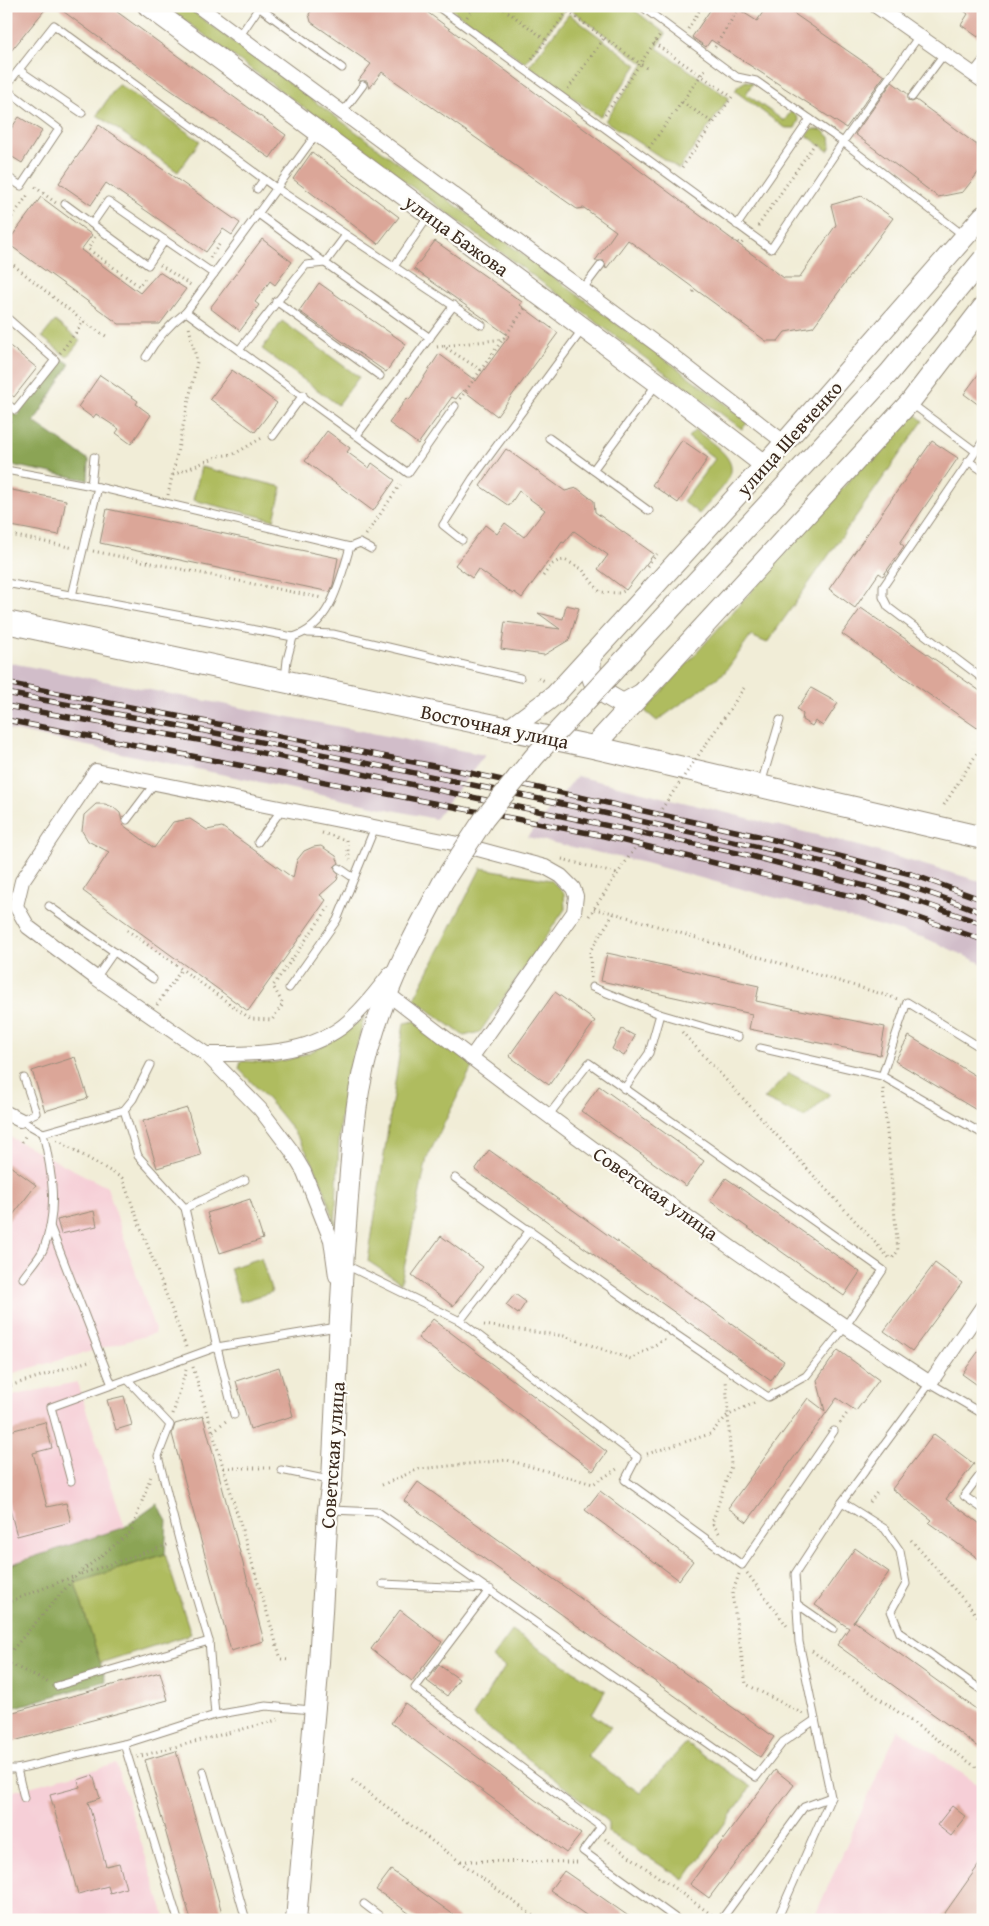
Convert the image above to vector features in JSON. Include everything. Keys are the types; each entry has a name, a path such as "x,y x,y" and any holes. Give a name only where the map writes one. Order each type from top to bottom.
{"main road":[{"name":"улица Бажова","path":"148,6 658,382 765,466"},
{"name":"улица Шевченко","path":"508,730 555,694 591,656 765,466 983,216"},
{"name":"Советская улица","path":"296,1920 315,1710 328,1510 332,1481 340,1304 352,1154 360,1090 376,1026 401,961 443,882 484,819 534,757 889,372 983,259"},
{"path":"594,747 910,402 983,307"},
{"name":"Восточная улица","path":"6,622 594,747 983,838"},
{"path":"591,656 589,674 601,693 622,704 644,692"}],"street":[{"name":"улица Бажова","path":"198,6 582,290 785,443"},
{"path":"876,6 977,78"},
{"path":"340,1304 331,1240 304,1172 291,1150 260,1109 206,1054 96,978 28,927 16,906 22,881 96,771 462,845 544,867 561,876 573,888 576,896 574,912 470,1058"},
{"path":"206,1054 284,1051 315,1042 342,1027 365,1006 401,961"},
{"name":"Советская улица","path":"388,994 548,1116 845,1327 930,1383"},
{"path":"6,1113 20,1120"},
{"path":"930,1383 983,1306"}],"lane":[{"path":"437,6 771,249 843,142 919,36"},
{"path":"641,6 737,77 756,81 810,118 965,237"},
{"path":"239,37 259,7 342,68"},
{"path":"6,176 21,186 59,129 6,87 54,25 276,188 395,264 482,324"},
{"path":"912,97 944,54"},
{"path":"977,78 983,60"},
{"path":"19,70 82,113"},
{"path":"342,113 363,85"},
{"path":"736,225 810,118"},
{"path":"146,357 169,325 186,312 317,132"},
{"path":"257,189 264,179"},
{"path":"92,224 108,201 214,274"},
{"path":"65,204 148,264 165,240"},
{"path":"257,214 430,338"},
{"path":"395,264 430,214"},
{"path":"240,349 306,265 325,263 346,234"},
{"path":"582,290 601,265"},
{"path":"276,301 380,376"},
{"path":"357,435 454,305"},
{"path":"186,312 304,395 408,473 455,406"},
{"path":"6,317 55,360 15,410 6,403"},
{"path":"462,540 443,525 473,478 584,328"},
{"path":"593,470 658,382"},
{"path":"275,434 304,395"},
{"path":"910,402 975,452"},
{"path":"550,438 649,511"},
{"path":"983,441 884,586 883,597 888,607 983,679"},
{"path":"72,596 85,550 95,486 94,457"},
{"path":"968,461 983,471"},
{"path":"6,470 95,486 166,505 350,547 360,543 371,550"},
{"path":"308,633 333,601 350,547"},
{"path":"6,583 293,637 308,633 333,634 520,678"},
{"path":"284,680 286,660 293,637"},
{"path":"761,786 780,720"},
{"path":"127,820 156,783"},
{"path":"258,842 283,809"},
{"path":"289,988 337,920 364,858 375,827"},
{"path":"342,870 354,878"},
{"path":"48,906 154,979"},
{"path":"96,978 114,952"},
{"path":"592,987 663,1015 738,1037"},
{"path":"882,1076 908,1002 983,1049"},
{"path":"624,1089 649,1053 663,1015"},
{"path":"760,1048 882,1076 983,1134"},
{"path":"455,1178 675,1334 768,1397 806,1376 845,1327 883,1270 589,1063 548,1116"},
{"path":"20,1120 43,1133 124,1110 133,1099 150,1065"},
{"path":"20,1120 36,1113 24,1078"},
{"path":"124,1110 138,1156 184,1208 234,1414"},
{"path":"23,1278 42,1251 50,1226 53,1193 49,1156 43,1133"},
{"path":"184,1208 244,1180"},
{"path":"50,1226 112,1385"},
{"path":"460,1321 530,1230"},
{"path":"343,1264 460,1321 637,1457 624,1480 742,1565 834,1431"},
{"path":"71,1481 51,1407 217,1347 339,1327"},
{"path":"127,1380 170,1424 158,1456 179,1540 209,1641 215,1715"},
{"path":"777,1920 831,1797 799,1642 795,1574 842,1502 930,1383"},
{"name":"Советская улица","path":"930,1383 983,1414"},
{"path":"281,1470 332,1481"},
{"path":"983,1471 964,1496 983,1509"},
{"path":"842,1502 885,1529 900,1551 906,1584 891,1611 900,1633 983,1692"},
{"path":"328,1510 378,1512 756,1778 783,1742 815,1720"},
{"path":"383,1584 490,1589"},
{"path":"490,1589 415,1688 601,1827 583,1850 678,1920"},
{"path":"797,1604 833,1630"},
{"path":"57,1686 209,1641"},
{"path":"6,1769 18,1769 124,1744 215,1715 266,1706 315,1710"},
{"path":"124,1744 178,1920"},
{"path":"18,1769 24,1798"},
{"path":"203,1771 246,1920"},
{"path":"720,1920 804,1806 831,1797"},
{"path":"364,1904 385,1920"}],"path":[{"path":"500,6 546,40"},
{"path":"560,6 649,70"},
{"path":"524,70 571,6"},
{"path":"679,24 688,30 702,6"},
{"path":"643,157 712,59 716,52 715,48 740,6"},
{"path":"562,98 604,38"},
{"path":"654,43 732,97 712,122 674,179"},
{"path":"599,124 650,50"},
{"path":"682,102 712,122"},
{"path":"758,226 816,142"},
{"path":"35,187 52,200"},
{"path":"208,261 221,242"},
{"path":"6,259 84,322 109,338"},
{"path":"455,406 531,300"},
{"path":"166,505 197,362 186,312"},
{"path":"55,360 84,322"},
{"path":"422,348 504,339"},
{"path":"444,346 480,370"},
{"path":"173,476 219,456 234,454 275,434"},
{"path":"360,543 408,473"},
{"path":"6,534 333,601"},
{"path":"543,576 551,565 565,560 582,569 600,592 619,592"},
{"path":"619,871 744,688"},
{"path":"944,805 983,744"},
{"path":"320,832 346,840 350,860 342,870"},
{"path":"128,930 251,1019 272,1020 283,1004 273,986 331,901"},
{"path":"594,909 614,913 908,1002"},
{"path":"592,987 590,951 614,913"},
{"path":"156,1006 182,970"},
{"path":"663,1015 891,1260"},
{"path":"882,1076 898,1251 883,1270"},
{"path":"43,1133 122,1178 190,1356 281,1659 289,1660"},
{"path":"22,1142 26,1134"},
{"path":"460,1321 564,1336 631,1359 675,1334"},
{"path":"170,1424 190,1356"},
{"path":"6,1387 102,1357"},
{"path":"382,1485 419,1469 507,1460 593,1484 637,1457 710,1434 726,1416 768,1397"},
{"path":"841,1422 848,1412"},
{"path":"213,1431 234,1414"},
{"path":"6,1657 77,1575 132,1532 158,1456"},
{"path":"224,1468 266,1467 281,1470"},
{"path":"870,1502 878,1491"},
{"path":"6,1603 77,1575 179,1540"},
{"path":"911,1540 983,1622"},
{"path":"742,1565 799,1642 983,1772"},
{"path":"6,1662 57,1686"},
{"path":"139,1767 136,1757 283,1718"},
{"path":"352,1780 433,1844 461,1861 538,1920"},
{"path":"596,1833 720,1920"},
{"path":"461,1861 577,1862 583,1850"}],"shaded area":[{"path":"6,662 485,755 435,819 6,729"},
{"path":"577,776 841,841 983,882 983,964 925,938 645,863 527,837"},
{"path":"6,1135 107,1187 156,1333 6,1375"},
{"path":"77,1382 125,1527 6,1566 6,1397"},
{"path":"898,1729 983,1788 983,1920 813,1920"},
{"path":"116,1764 166,1920 6,1920 6,1793"}],"green space":[{"path":"165,6 185,6 749,421 742,429"},
{"path":"447,6 629,6 666,34 657,48 729,98 679,169 605,121 644,64 567,7 525,63"},
{"path":"569,14 637,65 600,117 529,66"},
{"path":"746,81 753,83 746,94 784,121 792,110 799,120 795,128 782,126 735,91 738,86"},
{"path":"118,84 200,141 178,172 97,115"},
{"path":"813,129 822,130 830,137 831,146 828,151 806,135"},
{"path":"55,321 80,341 67,357 42,337"},
{"path":"282,321 359,377 338,405 262,349"},
{"path":"61,358 70,364 34,422 89,460 88,480 6,464 6,408 17,416"},
{"path":"911,411 923,421 767,643 751,636 725,672 657,721 645,711"},
{"path":"695,430 712,442 723,453 729,462 731,470 729,478 722,488 699,514 683,501 715,459 688,437"},
{"path":"201,467 282,487 274,520 193,500"},
{"path":"481,868 551,880 564,893 565,909 480,1032 464,1036 414,999"},
{"path":"364,1017 340,1121 335,1228 328,1202 311,1159 287,1123 239,1069 241,1061 276,1062 300,1056 333,1040"},
{"path":"416,1021 473,1065 427,1158 401,1283 368,1261 404,1023"},
{"path":"789,1073 830,1094 805,1118 764,1099"},
{"path":"261,1258 272,1292 240,1302 230,1268"},
{"path":"157,1504 167,1521 165,1554 75,1583 106,1681 9,1709 6,1687 6,1566 125,1527"},
{"path":"165,1554 191,1634 100,1663 75,1583"},
{"path":"512,1631 605,1691 592,1714 611,1727 587,1756 640,1793 686,1743 751,1787 684,1880 608,1832 608,1821 473,1716 505,1667 492,1658"}],"building":[{"path":"6,6 48,6 6,57"},
{"path":"56,6 109,6 286,135 270,158 159,82"},
{"path":"315,6 419,6 784,278 799,278 836,225 831,205 862,196 893,218 813,327 785,332 778,341 766,341 628,240 606,269 604,261 595,261 616,231 584,208 577,209 382,72 369,89 367,81 358,81 371,64 311,22 309,14"},
{"path":"713,6 733,6 757,21 767,6 783,6 884,76 846,128 711,40 706,47 692,37"},
{"path":"958,6 983,6 983,31 978,37 961,25 968,14"},
{"path":"892,82 908,94 908,101 916,100 977,145 981,169 963,192 938,197 855,134"},
{"path":"19,117 42,131 22,163 6,153 6,136"},
{"path":"99,125 240,223 232,235 223,229 206,252 106,183 91,205 59,183"},
{"path":"312,152 399,217 378,244 293,179"},
{"path":"41,197 92,235 81,250 140,293 159,272 186,289 160,324 119,324 7,243"},
{"path":"262,239 292,262 275,285 270,281 255,302 259,305 240,331 210,308"},
{"path":"435,241 522,302 520,305 558,333 497,416 463,390 456,399 452,397 418,444 389,423 407,398 409,400 439,354 476,381 509,336 414,269"},
{"path":"319,283 406,344 386,372 299,311"},
{"path":"6,343 37,368 14,397 6,391"},
{"path":"983,368 983,408 964,394"},
{"path":"232,370 277,403 255,432 210,399"},
{"path":"100,375 138,401 136,404 151,415 131,444 116,433 119,429 96,414 93,418 78,407"},
{"path":"327,431 350,448 347,452 369,468 372,463 395,480 373,511 305,461"},
{"path":"682,440 708,458 678,503 652,485"},
{"path":"932,441 958,458 900,543 904,546 883,576 879,573 855,608 829,589"},
{"path":"506,449 565,491 577,488 594,501 595,512 654,554 626,590 598,569 608,555 574,531 564,543 562,542 522,598 514,592 513,594 478,569 472,578 455,565 485,525 497,534 505,523 524,537 545,510 519,491 509,506 480,486"},
{"path":"6,489 66,500 59,535 6,525"},
{"path":"107,509 338,558 333,585 330,592 100,543"},
{"path":"566,605 579,608 569,640 544,655 501,649 505,622 560,629 538,613 563,619"},
{"path":"861,608 983,693 983,732 842,634"},
{"path":"811,688 838,703 823,726 815,721 812,726 802,720 803,714 797,709"},
{"path":"96,804 105,804 113,807 120,813 123,825 154,848 173,822 190,819 207,830 222,827 293,878 297,860 304,851 321,846 336,856 339,863 334,867 339,874 337,880 320,895 326,900 248,1011 83,891 109,852 88,841 82,831 84,815"},
{"path":"607,953 759,986 756,1001 885,1027 880,1055 749,1029 752,1014 601,981"},
{"path":"555,992 595,1021 549,1085 509,1056"},
{"path":"622,1029 635,1036 624,1056 612,1049"},
{"path":"909,1036 983,1080 983,1114 895,1061"},
{"path":"75,1057 88,1098 45,1111 32,1071"},
{"path":"599,1086 704,1161 686,1186 581,1111"},
{"path":"187,1108 201,1155 157,1168 143,1121"},
{"path":"489,1150 784,1361 771,1381 475,1170"},
{"path":"6,1163 36,1185 6,1224"},
{"path":"726,1178 860,1272 844,1296 710,1201"},
{"path":"250,1199 263,1239 220,1253 207,1213"},
{"path":"94,1211 97,1226 61,1234 57,1220"},
{"path":"441,1236 483,1267 453,1306 412,1275"},
{"path":"935,1263 962,1283 912,1351 884,1331"},
{"path":"515,1294 526,1302 518,1314 506,1305"},
{"path":"433,1319 607,1452 593,1471 418,1338"},
{"path":"983,1345 983,1389 962,1374"},
{"path":"838,1350 879,1380 856,1411 837,1398 747,1522 728,1508 808,1398 825,1411 817,1380"},
{"path":"279,1367 293,1416 250,1429 236,1381"},
{"path":"124,1396 132,1425 116,1430 107,1400"},
{"path":"203,1416 264,1641 231,1651 172,1434 175,1424"},
{"path":"45,1422 52,1448 33,1453 47,1507 66,1503 71,1522 17,1536 6,1494 6,1432"},
{"path":"934,1434 974,1464 946,1499 983,1526 983,1562 929,1523 932,1520 892,1489"},
{"path":"418,1482 774,1737 760,1757 404,1501"},
{"path":"600,1491 693,1561 679,1580 585,1510"},
{"path":"855,1548 889,1572 854,1621 983,1714 983,1750 837,1645 849,1628 815,1605"},
{"path":"400,1610 442,1642 412,1681 371,1649"},
{"path":"439,1665 459,1679 447,1696 427,1681"},
{"path":"160,1672 168,1700 6,1743 6,1714"},
{"path":"405,1703 581,1834 566,1853 391,1723"},
{"path":"176,1751 224,1920 191,1920 145,1760"},
{"path":"775,1770 794,1785 709,1898 690,1884"},
{"path":"93,1775 100,1798 88,1802 106,1866 119,1863 126,1888 110,1893 108,1886 78,1894 50,1795 80,1787 78,1780"},
{"path":"952,1806 966,1817 951,1836 937,1825"},
{"path":"983,1859 983,1920 940,1920"},
{"path":"391,1870 461,1920 418,1920 376,1890"},
{"path":"564,1871 634,1920 593,1920 550,1890"}],"railway":[{"path":"6,683 470,773 758,836 911,874 983,900"},
{"path":"6,693 386,767 800,856 893,881 983,913"},
{"path":"6,706 210,742 747,855 903,896 983,924"},
{"path":"6,720 604,836 867,900 983,940"}]}
